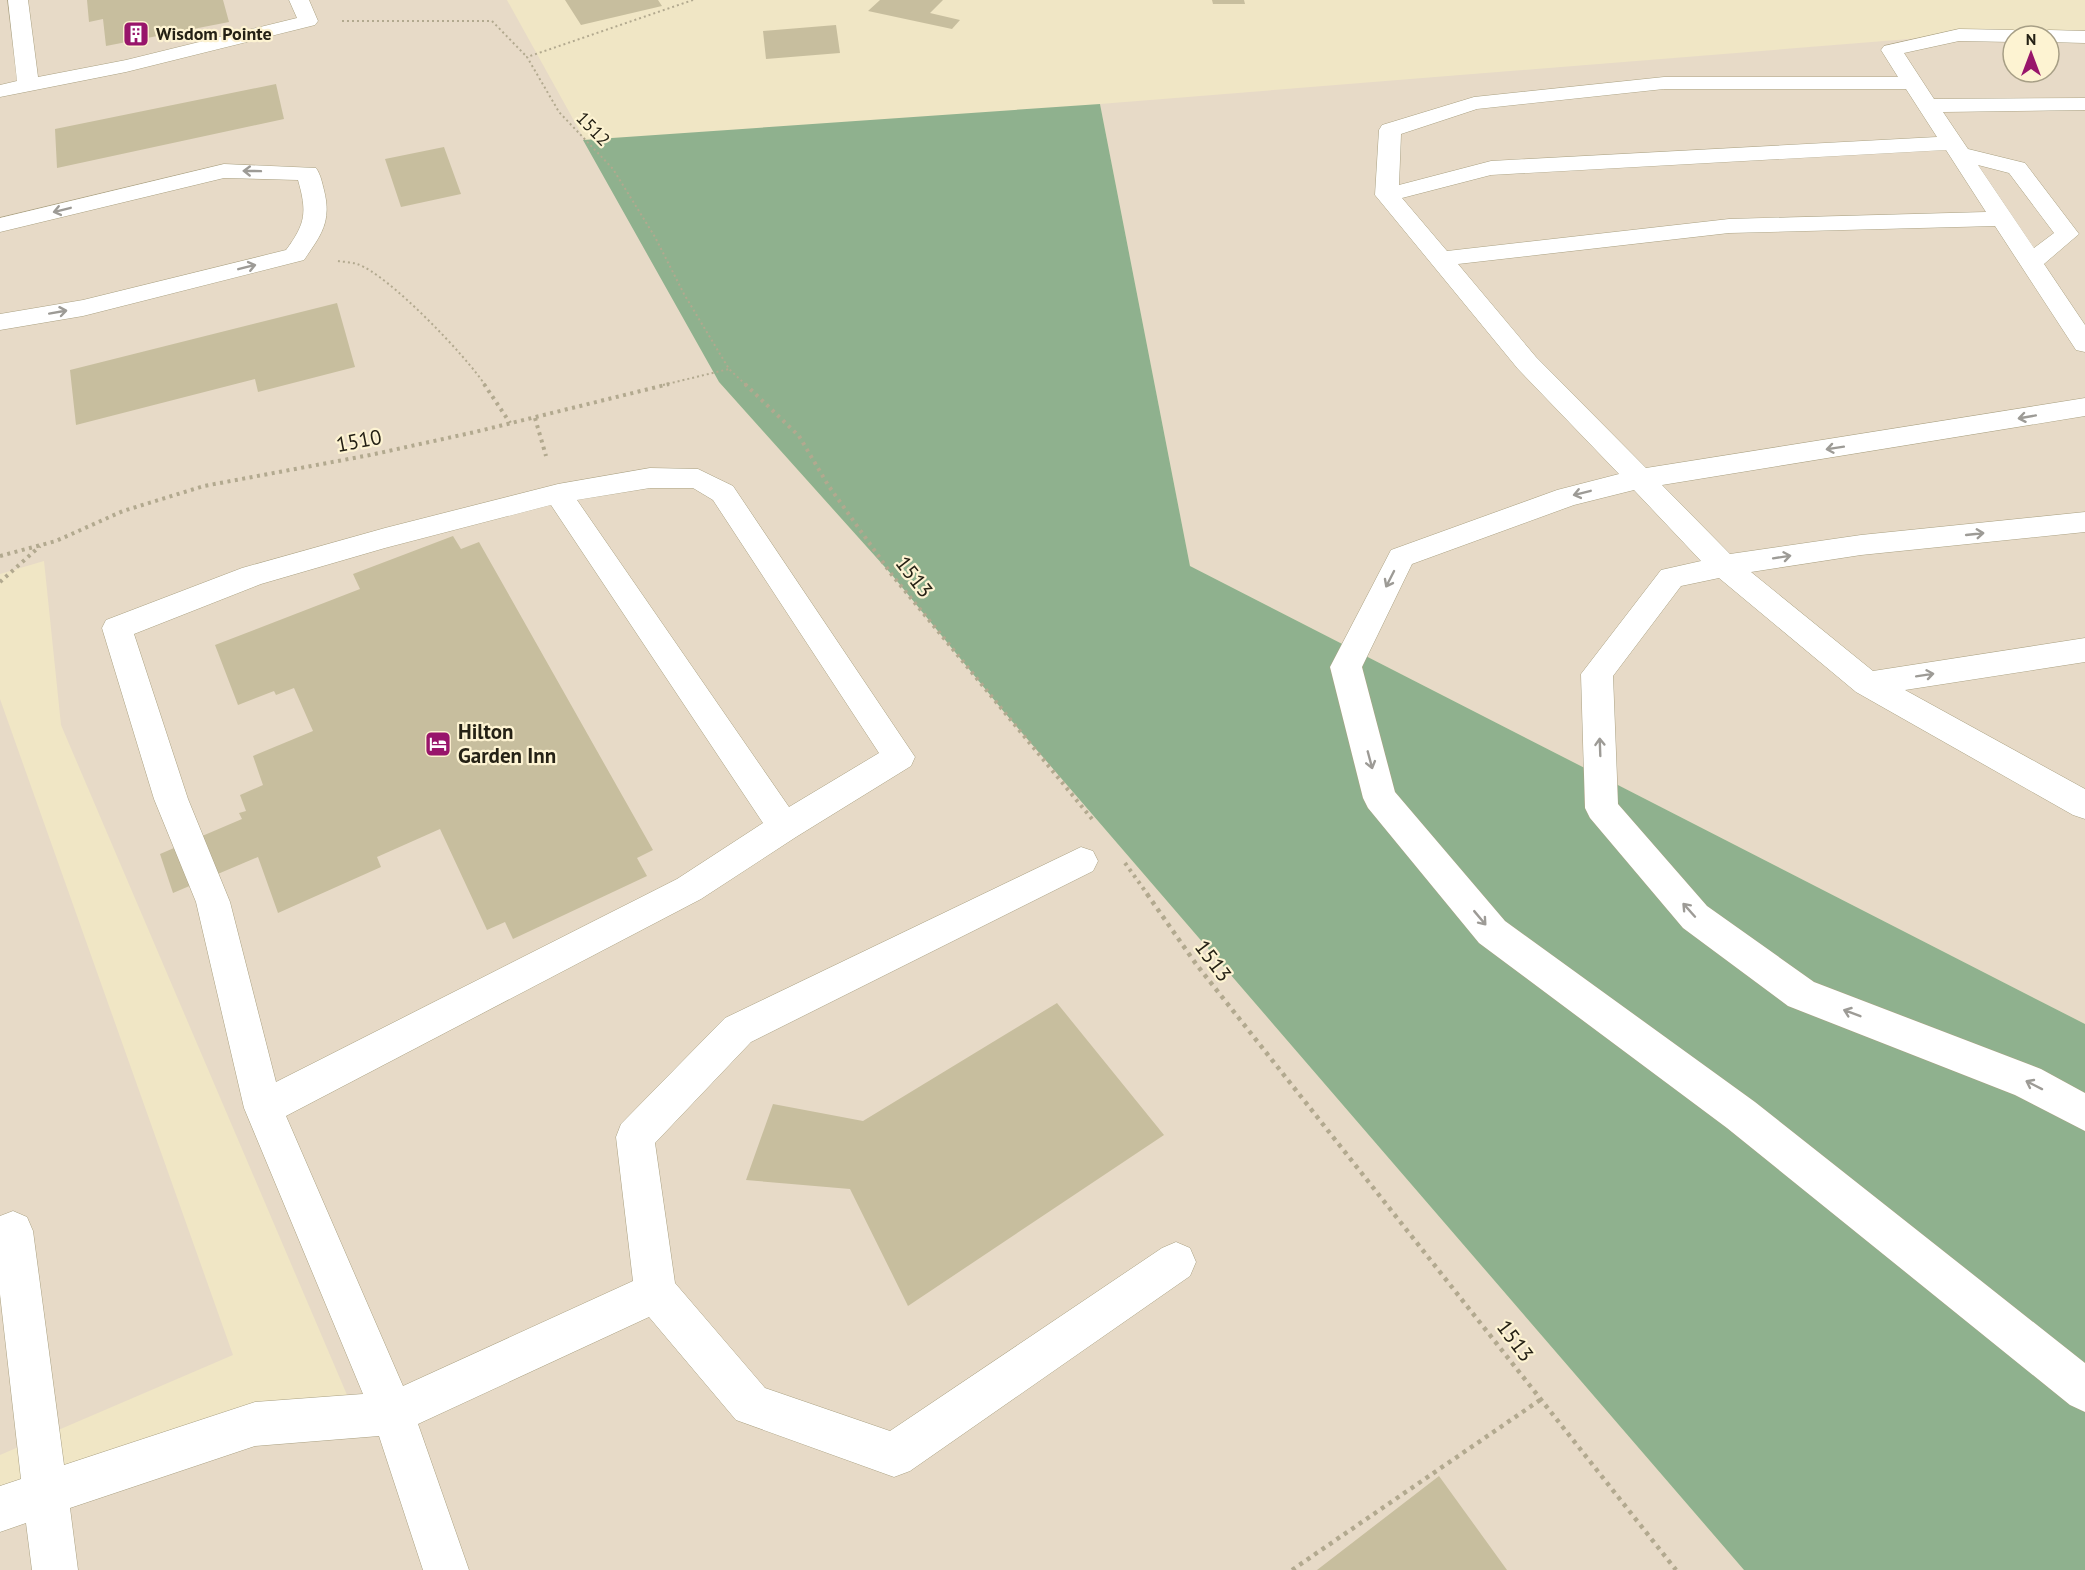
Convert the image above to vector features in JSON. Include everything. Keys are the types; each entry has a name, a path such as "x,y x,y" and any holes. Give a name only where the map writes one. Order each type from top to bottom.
{"street":[{"path":"18,0 28,85"},
{"path":"0,91 126,66 308,21 299,0"},
{"path":"2001,36 1959,35 1891,50 2085,344"},
{"path":"2061,36 2085,37"},
{"path":"1913,83 1664,82 1474,102 1390,130 1387,195 1527,363 1724,566 1867,684 2085,805"},
{"path":"1928,106 2085,104"},
{"path":"1387,195 1491,168 1956,149 2017,168 2067,234 2031,261"},
{"path":"0,225 224,171 308,173 317,205 315,227 296,255 83,308 0,322"},
{"path":"1441,260 1729,226 2003,219"},
{"path":"2085,406 1638,479 1567,497 1401,557 1346,667 1380,798 1492,932 1741,1115 2085,1390"},
{"path":"263,1108 689,889 784,827 899,757 723,493 698,479 650,478 558,494 386,538 252,576 117,628 171,799 213,902 263,1108 393,1413 446,1570"},
{"path":"558,494 784,827"},
{"path":"2085,522 1861,545 1724,566 1671,578 1597,674 1602,808 1695,917 1801,993 2028,1082 2085,1113"},
{"path":"1867,684 2085,650"},
{"path":"1081,861 738,1030 635,1137 655,1292 751,1405 894,1455 1176,1262"},
{"path":"13,1231 55,1570"},
{"path":"0,1509 255,1424 393,1413 655,1292"}],"path":[{"path":"527,57 693,0"},
{"name":"1512","path":"308,21 492,21 527,57 559,112 613,169 655,237 684,294 729,369"},
{"path":"296,255 358,264 398,291 474,368 510,423"},
{"name":"1510","path":"0,556 56,541 123,511 204,486 370,455 729,369"},
{"name":"1513","path":"729,369 799,436 828,485 892,575 1098,827"},
{"path":"0,582 41,545"},
{"name":"1513","path":"1119,854 1196,964 1676,1570"},
{"path":"1293,1570 1540,1400"}],"shaded area":[{"path":"0,0 507,0 719,382 892,575 1004,712 1744,1570 0,1570 0,1532 255,1424 356,1416 61,725 44,561 0,574"},
{"path":"2085,30 2085,1024 1190,566 1100,104 2001,33 2001,84 2061,84 2061,31"},
{"path":"0,699 233,1355 0,1455"}],"green space":[{"path":"1100,104 1190,566 2085,1024 2085,1570 1744,1570 1004,712 892,575 719,382 583,140"}],"building":[{"name":"Wisdom Pointe","path":"87,0 223,0 229,22 106,46 103,19 89,22"},
{"path":"565,0 658,0 662,6 581,25"},
{"path":"880,0 943,0 930,13 960,20 952,29 868,11"},
{"path":"1212,0 1244,0 1245,4 1213,4"},
{"path":"836,25 840,53 766,59 763,31"},
{"path":"276,84 284,119 57,168 55,129"},
{"path":"444,147 461,194 401,207 385,159"},
{"path":"337,303 355,367 258,392 255,379 76,425 70,370"},
{"name":"Hilton Garden Inn","path":"453,536 461,549 479,542 653,850 637,858 647,876 513,939 505,922 487,930 440,829 377,857 381,867 278,913 258,857 173,893 160,854 242,819 239,813 246,811 240,795 263,785 253,756 313,731 294,688 276,695 274,691 238,705 215,645 360,589 353,574"},
{"path":"1057,1003 1164,1135 908,1306 850,1189 746,1180 773,1104 863,1121"},
{"path":"1439,1476 1507,1570 1317,1570"}],"place":[{"name":"Wisdom Pointe","path":"136,34"},
{"name":"Hilton Garden Inn","path":"438,744"}]}
